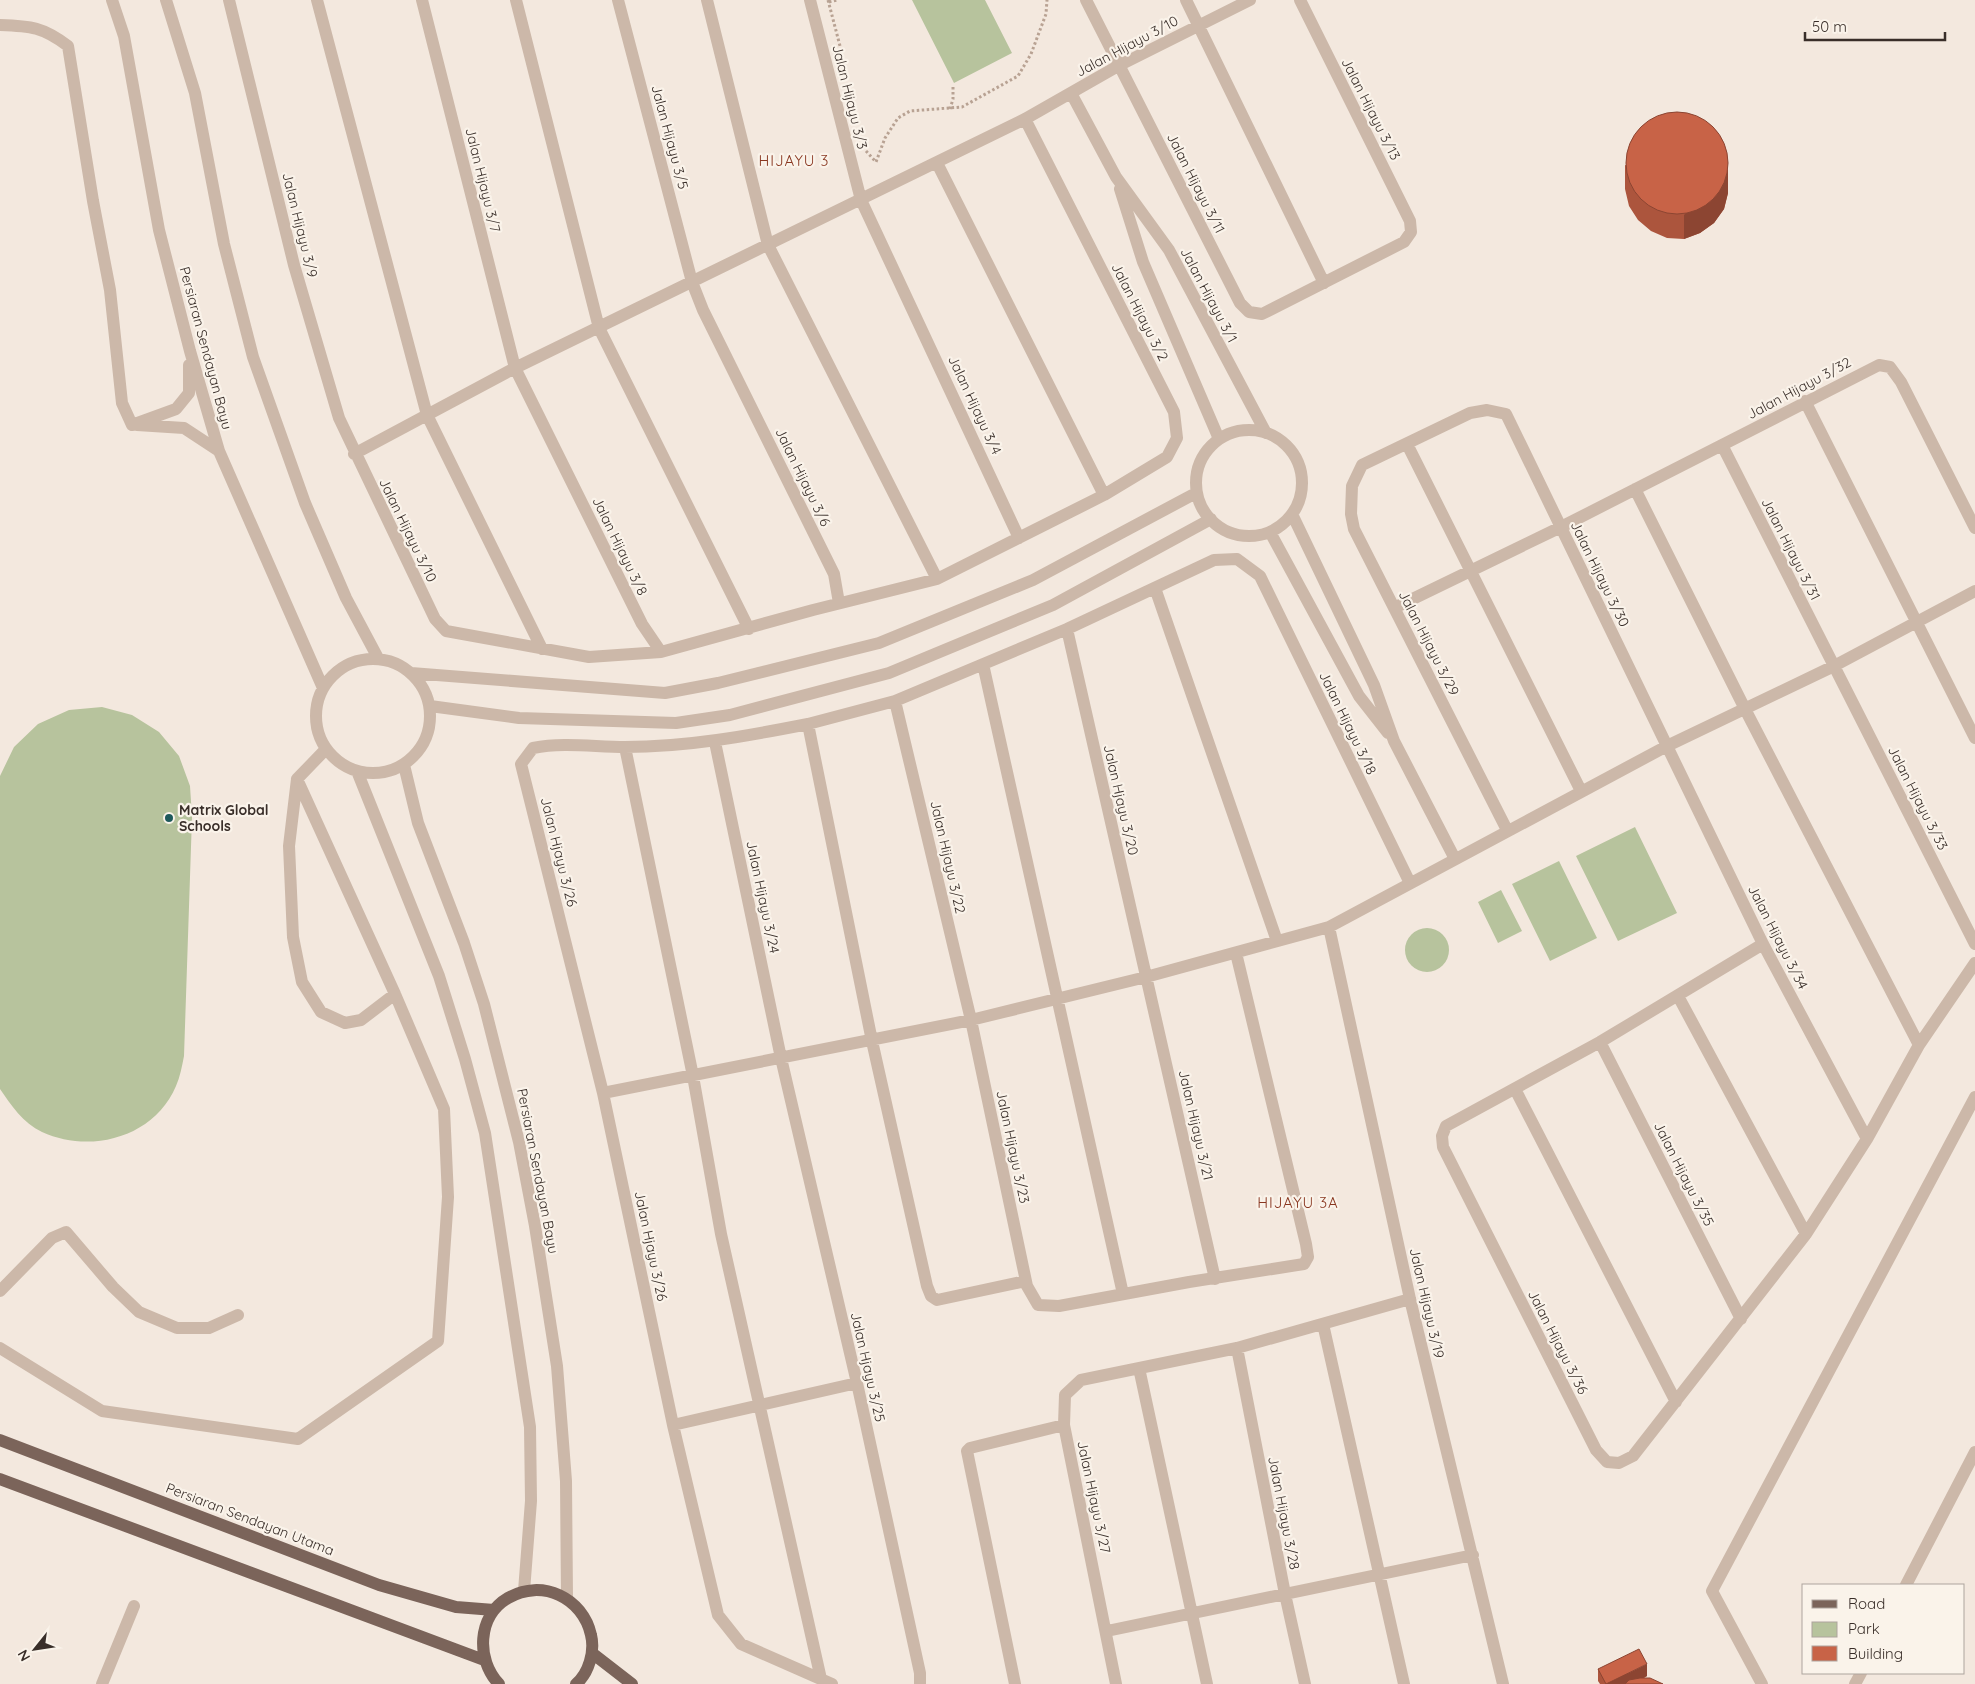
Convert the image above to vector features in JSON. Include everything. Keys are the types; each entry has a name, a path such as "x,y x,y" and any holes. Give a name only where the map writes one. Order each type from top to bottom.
{"main road":[{"name":"Persiaran Sendayan Utama","path":"0,1440 379,1585 456,1607 494,1610"},
{"path":"0,1479 484,1660"},
{"path":"499,1684 492,1676 484,1660 482,1643 484,1634 494,1610 507,1598 524,1591 538,1589 554,1592 567,1598 579,1609 588,1622 592,1637 592,1653 588,1667 576,1684"},
{"path":"592,1653 632,1684"}],"street":[{"name":"Persiaran Sendayan Bayu","path":"112,0 124,36 159,230 190,351 219,451 323,688"},
{"path":"166,0 195,93 224,244 253,357 309,511 346,598 378,658"},
{"name":"Jalan Hijayu 3/9","path":"228,0 294,265 338,418 354,454"},
{"path":"317,0 427,415 542,649 589,657 661,652 839,603 937,579 1104,495 937,162"},
{"name":"Jalan Hijayu 3/7","path":"422,0 515,368"},
{"path":"516,0 599,328 749,629"},
{"name":"Jalan Hijayu 3/5","path":"618,0 692,282"},
{"path":"708,0 768,245 937,579"},
{"name":"Jalan Hijayu 3/3","path":"810,0 861,200"},
{"name":"Jalan Hijayu 3/11","path":"1086,0 1240,303 1249,312 1262,314 1324,283"},
{"path":"1186,0 1324,283"},
{"name":"Jalan Hijayu 3/10","path":"542,649 446,631 436,619 354,454 515,368 1025,119 1118,66 1250,0"},
{"name":"Jalan Hijayu 3/13","path":"1300,0 1410,221 1411,232 1404,242 1324,283"},
{"path":"0,25 25,26 50,32 68,46 110,290 122,403 132,425"},
{"name":"Jalan Hijayu 3/1","path":"1071,93 1116,177 1168,250 1266,433"},
{"name":"Jalan Hijayu 3/2","path":"1025,119 1174,412 1177,438 1166,457 1104,495"},
{"name":"Jalan Hijayu 3/1","path":"1116,177 1143,262 1219,439"},
{"name":"Jalan Hijayu 3/4","path":"861,200 1020,538"},
{"name":"Jalan Hijayu 3/6","path":"692,282 703,310 834,574 839,603"},
{"path":"132,425 176,409 189,393 190,351"},
{"name":"Jalan Hijayu 3/32","path":"1394,608 1561,527 1865,370 1879,365 1890,367 1901,382 1975,528"},
{"name":"Jalan Hijayu 3/8","path":"515,368 642,624 661,652"},
{"path":"1805,401 1975,738"},
{"name":"Jalan Hijayu 3/30","path":"1407,444 1470,414 1487,410 1506,414 1667,746"},
{"path":"132,425 184,428 219,451"},
{"path":"1249,430 1266,433 1281,440 1292,452 1300,468 1302,484 1299,500 1292,514 1270,532 1256,535 1240,535 1224,529 1211,519 1196,493 1199,465 1208,450 1219,439 1234,432 1249,430"},
{"path":"1407,444 1581,791"},
{"name":"Jalan Hijayu 3/29","path":"1407,444 1362,465 1352,486 1351,514 1354,528 1508,830"},
{"name":"Jalan Hijayu 3/31","path":"1722,445 1834,666"},
{"path":"1635,489 1745,708 1919,1045"},
{"path":"412,673 665,693 718,683 879,643 1034,580 1196,493"},
{"path":"1292,514 1374,685 1394,741 1455,858"},
{"path":"430,706 519,718 676,723 730,715 889,673 1053,605 1211,519"},
{"path":"1270,532 1358,696 1394,741"},
{"name":"Jalan Hijayu 3/18","path":"1155,588 1214,560 1237,560 1260,576 1410,883"},
{"path":"826,1681 721,1234 693,1076 625,747 715,742 808,724 895,700 1067,629 1155,588 1277,942"},
{"path":"603,1093 971,1020 1146,978 1329,927 1667,746 1834,666 1975,591"},
{"name":"Jalan Hjayu 3/20","path":"1067,629 1146,978"},
{"path":"378,658 396,663 412,673 423,688 430,706 430,722 426,739 417,753 404,764 390,771 374,774 357,771 340,762 326,749 319,734 316,718 317,703 323,688 333,674 346,665 362,659 378,658"},
{"path":"983,664 1123,1294 1296,1267 1304,1264 1308,1257 1236,953"},
{"name":"Jalan Hijayu 3/33","path":"1834,666 1975,944"},
{"name":"Jalan Hijayu 3/22","path":"895,700 971,1020"},
{"path":"808,724 872,1041 927,1286 931,1296 937,1300 1026,1281"},
{"name":"Jalan Hijayu 3/24","path":"715,742 781,1058"},
{"name":"Jalan Hjayu 3/26","path":"625,747 555,744 533,748 522,764 603,1093 673,1425 718,1615 741,1644 826,1681"},
{"name":"Jalan Hijayu 3/34","path":"1667,746 1763,944 1868,1139"},
{"path":"326,749 297,779 289,846 294,937 302,982 321,1012 345,1023 361,1020 395,994"},
{"name":"Persiaran Sendayan Bayu","path":"404,764 418,823 464,944 484,1004 519,1142 535,1226 557,1366 566,1481 567,1598"},
{"path":"357,771 438,976 465,1059 485,1133 530,1427 531,1485 524,1591"},
{"path":"0,1348 102,1411 298,1439 438,1341 448,1197 444,1109 395,994 297,779"},
{"name":"Jalan Hijayu 3/19","path":"1329,927 1410,1299 1503,1684"},
{"path":"1763,944 1600,1042 1515,1088 1676,1402 1806,1234 1868,1139 1919,1045 1975,963"},
{"name":"Jalan Hijayu 3/21","path":"1146,978 1216,1278"},
{"path":"1678,996 1806,1234"},
{"name":"Jalan Hijayu 3/23","path":"971,1020 1026,1281 1038,1305 1059,1306 1123,1294"},
{"name":"Jalan Hijayu 3/35","path":"1600,1042 1741,1320"},
{"name":"Jalan Hjayu 3/25","path":"781,1058 857,1383 920,1673 920,1684"},
{"name":"Jalan Hijayu 3/36","path":"1515,1088 1446,1126 1442,1136 1442,1147 1596,1450 1607,1462 1619,1463 1633,1456 1676,1402"},
{"path":"1762,1684 1712,1591 1975,1097"},
{"path":"0,1291 52,1238 66,1232 114,1287 139,1312 177,1328 209,1328 238,1315"},
{"name":"Jalan Hijayu 3/27","path":"1116,1684 1064,1425 1064,1395 1081,1380 1237,1348 1410,1299"},
{"path":"1323,1324 1381,1574 1404,1684"},
{"name":"Jalan Hijayu 3/28","path":"1237,1348 1284,1594 1305,1684"},
{"path":"1139,1368 1207,1684"},
{"path":"673,1425 857,1383"},
{"path":"1015,1684 967,1451 970,1448 1064,1425"},
{"path":"1907,1584 1975,1452"},
{"path":"1106,1631 1473,1555"},
{"path":"102,1684 134,1606"}],"path":[{"path":"836,0 828,1 840,49"},
{"path":"864,144 867,153 876,162 886,138 898,118 910,111 962,107 1018,76 1031,54 1046,14 1047,0"},
{"path":"950,109 953,99 953,85"}],"green space":[{"path":"912,0 985,0 1012,53 954,83"},
{"path":"102,707 132,715 159,732 179,756 190,786 192,817 184,1056 176,1086 166,1104 153,1118 137,1129 119,1137 100,1141 80,1141 61,1138 35,1128 18,1113 0,1089 0,776 14,747 38,724 69,710"},
{"path":"1635,827 1677,913 1618,941 1576,856"},
{"path":"1559,861 1597,938 1550,961 1512,884"},
{"path":"1501,890 1522,931 1498,943 1478,902"},
{"path":"1427,928 1439,932 1445,938 1449,950 1445,962 1439,968 1427,972 1415,968 1409,962 1405,950 1409,938 1415,932"}],"building":[{"path":"1677,112 1697,116 1713,127 1724,143 1728,163 1724,183 1713,199 1697,210 1677,214 1657,210 1641,199 1630,183 1626,163 1630,143 1641,127 1657,116"},
{"path":"1639,1649 1647,1664 1606,1684 1598,1669"},
{"path":"1650,1678 1663,1684 1625,1684 1629,1680"}],"place":[{"name":"Matrix Global Schools","path":"169,818"}],"district":[{"name":"HIJAYU 3","path":"794,160"},
{"name":"HIJAYU 3A","path":"1298,1202"}]}
